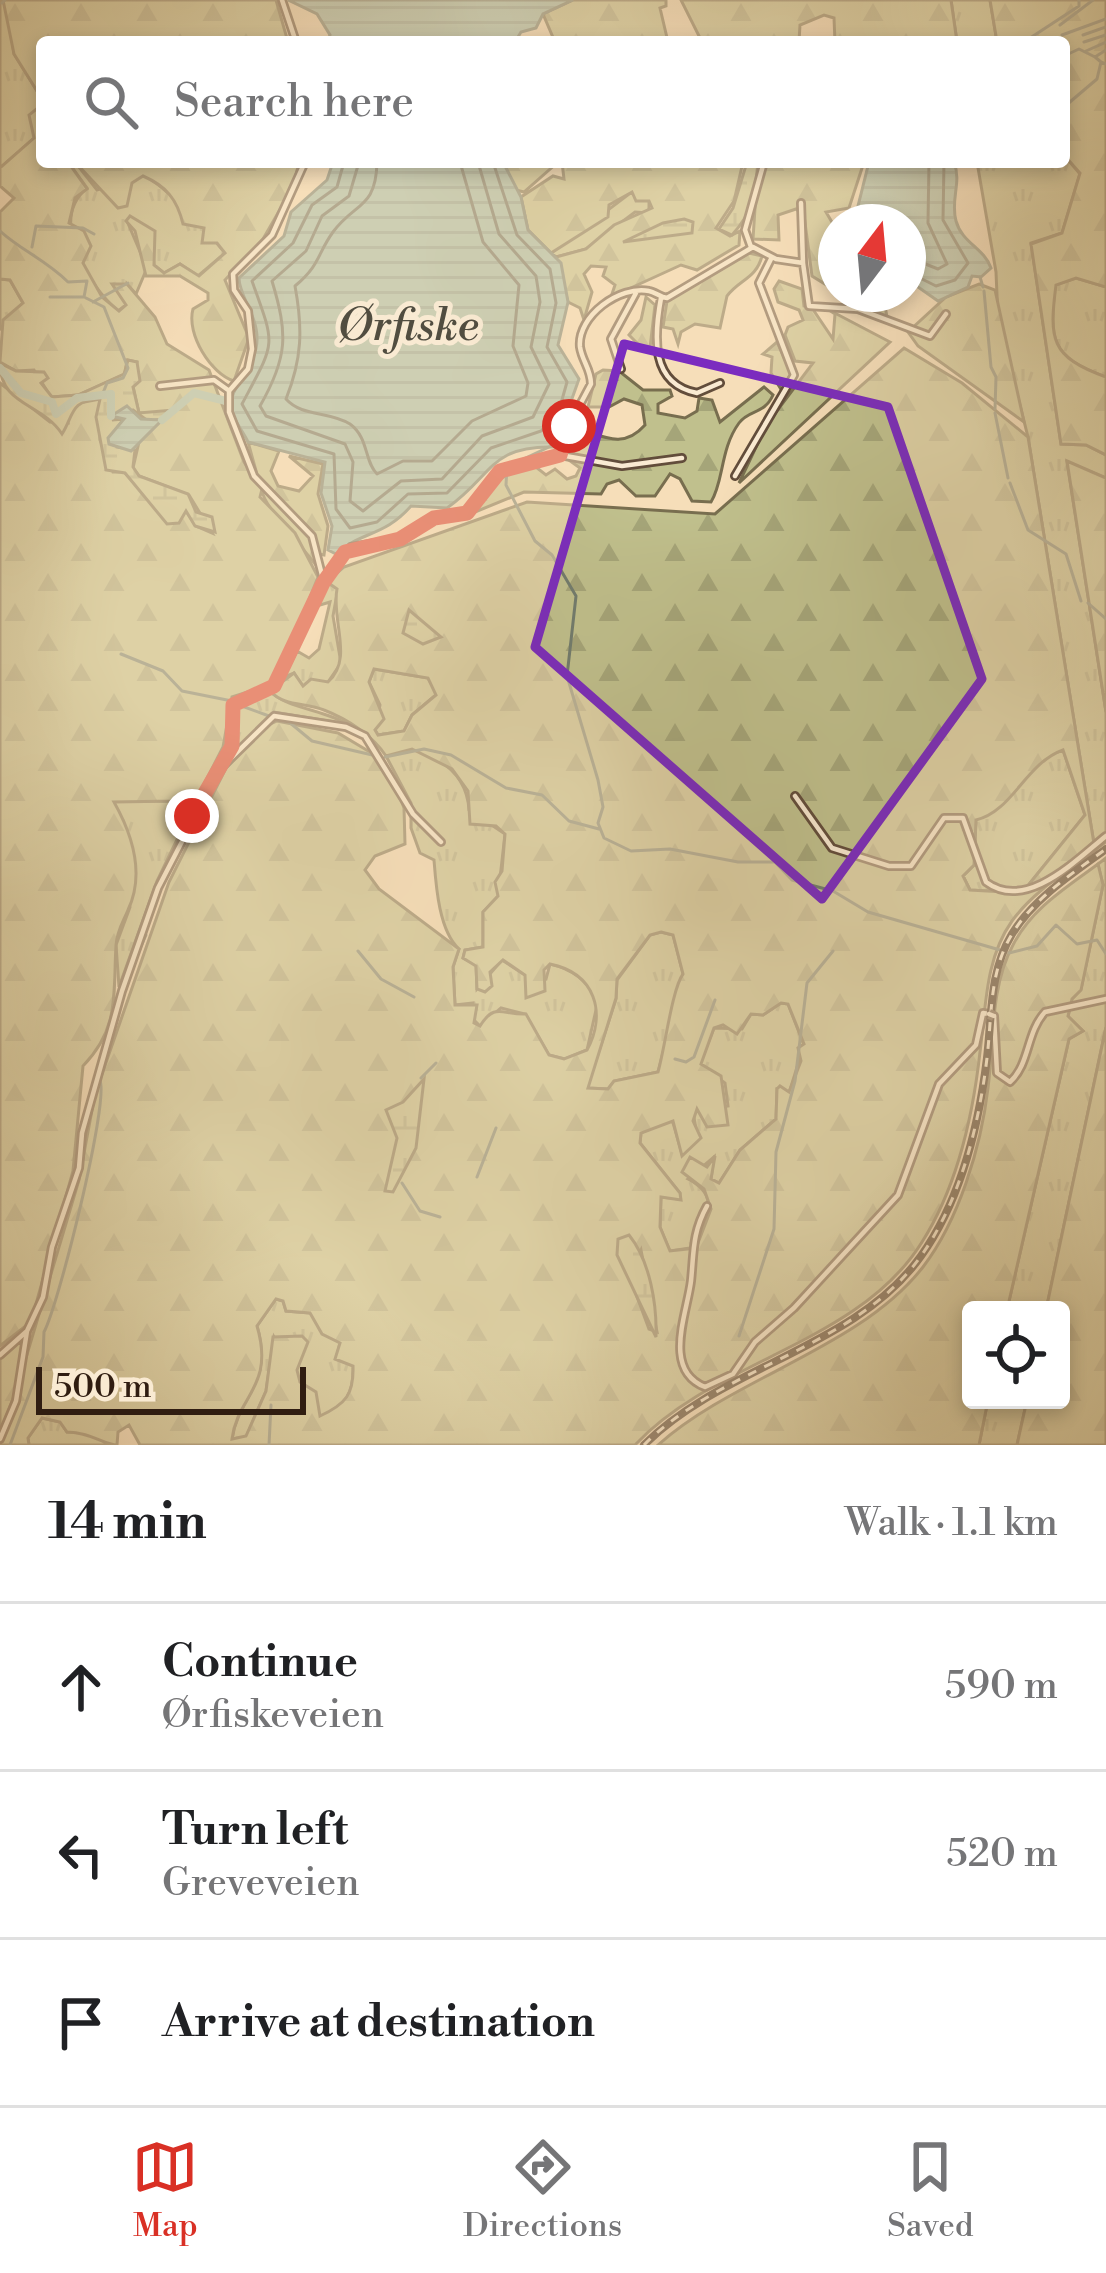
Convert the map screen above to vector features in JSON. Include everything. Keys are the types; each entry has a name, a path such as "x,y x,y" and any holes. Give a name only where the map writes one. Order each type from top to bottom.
{"street":[{"path":"282,0 294,36"},
{"path":"302,168 272,235 233,274 232,286 247,305 253,339 248,369 230,391 229,403 254,476 314,538 323,583"},
{"path":"762,168 745,230 751,248 803,263"},
{"path":"801,203 809,306 858,309 930,336 946,314"},
{"path":"558,455 591,384 580,345 584,326 604,304 636,292 661,298 751,248"},
{"path":"735,476 794,374 758,283 772,257"},
{"path":"621,369 611,339 636,292"},
{"path":"661,298 655,353 669,378 698,393 719,383"},
{"path":"160,386 214,380 230,391"},
{"path":"0,1439 16,1401 27,1331 43,1298 51,1249 73,1192 82,1133 124,983 163,876 232,742 233,705 274,686 323,583 351,548 400,539 429,520 476,508 490,481 507,469 558,455 622,466 682,458"},
{"path":"220,771 277,715 346,728 375,744 413,814 441,842"},
{"path":"795,796 832,848 898,867 916,861 944,818 963,818 986,882 999,889 1035,887 1106,836"},
{"path":"707,1206 692,1239 679,1346 689,1375 705,1387 733,1374 754,1342 794,1308 898,1195 938,1084 976,1046 983,1013 991,1015 997,1073 1006,1082 1022,1069 1031,1030 1045,1012 1106,999"},
{"path":"0,1354 27,1331"}],"highlighted area":[{"path":"624,344 888,407 982,679 822,899 535,647"}],"green space":[{"path":"0,0 7,5 14,54 36,89 36,128 34,138 0,168"},
{"path":"3,0 276,0 286,36 36,36 36,89 14,54"},
{"path":"573,0 666,0 660,8 667,36 552,36 543,14"},
{"path":"681,0 951,0 956,36 835,36 834,18 824,15 800,25 799,36 699,36"},
{"path":"951,0 990,0 996,36 956,36"},
{"path":"990,0 1106,0 1106,287 1076,278 1056,285 1053,319 1057,344 1064,353 1106,377 1106,455 1086,445 1061,444 1031,244 1062,233 1080,173 1070,162 1070,36 996,36"},
{"path":"36,109 36,168 72,168 87,189 75,198 69,223 84,231 91,246 83,263 102,297 119,311 126,305 112,284 127,284 155,317 167,344 209,370 244,462 262,489 260,497 295,533 318,577 279,675 269,685 232,697 223,747 199,794 175,801 114,802 131,841 136,882 117,940 112,1010 103,1038 83,1066 73,1171 31,1322 0,1346 0,383 50,422 68,423 66,414 79,403 100,399 100,440 113,472 124,472 165,516 186,511 196,526 212,533 189,495 139,476 133,468 139,442 168,413 139,413 133,386 137,362 127,360 125,374 78,395 51,397 34,370 16,371 0,362 3,320 23,303 10,280 0,279 0,212 14,198 0,186 0,168 34,138 29,115"},
{"path":"1070,162 1080,174 1062,233 1031,243 1061,444 1086,445 1106,455 1106,478 1067,462 1106,712 1106,842 1095,850 1028,437 998,318 996,272 978,168 1070,168"},
{"path":"72,168 80,168 97,190 143,175 175,199 225,253 198,276 180,264 164,273 154,265 152,245 127,221 147,268 136,294 127,284 126,305 118,311 85,269 72,234 76,201 87,188"},
{"path":"81,168 298,168 293,187 263,239 225,280 249,338 234,381 209,362 193,330 193,309 208,300 208,293 180,276 146,276 135,231 126,221 130,216 155,231 154,265 164,273 180,264 199,276 225,253 217,243 202,243 204,228 183,224 169,194 143,176 132,183 127,206 118,208"},
{"path":"506,168 551,168 524,192 516,190"},
{"path":"563,168 742,168 734,201 716,228 730,236 740,231 739,245 697,270 681,265 611,297 615,285 603,276 606,267 591,266 584,274 592,292 584,320 580,308 568,302 556,257 586,249 614,225 652,208 649,201 636,201 632,192 609,205 608,217 551,253 528,230 521,197 553,176 564,179"},
{"path":"745,168 757,168 749,210 732,235 719,229 733,208"},
{"path":"758,168 862,168 850,204 818,204 818,280 812,276 804,215 796,209 778,215 779,240 753,239"},
{"path":"633,191 649,201 649,213 635,212 586,249 556,257 551,253"},
{"path":"693,222 692,233 623,242 663,223"},
{"path":"749,253 762,256 752,274 727,296 720,328 695,324 681,332 678,344 673,329 663,327 667,301"},
{"path":"1076,278 1106,287 1106,377 1073,362 1057,344 1055,285"},
{"path":"0,279 10,280 23,303 0,329"},
{"path":"779,281 802,289 804,306 812,308 833,339 832,312 890,342 739,483 767,424 813,363 795,361 785,335 788,327 803,320 799,310 778,302 774,289"},
{"path":"979,284 995,290 1024,422 918,346 908,332 946,297"},
{"path":"646,297 655,305 650,348 641,347 629,335 641,320"},
{"path":"777,342 791,373 782,391 771,373 772,357 763,354"},
{"path":"904,348 962,383 1028,437 1095,850 1030,901 1012,921 996,951 962,1150 922,1242 895,1277 862,1305 704,1392 635,1445 140,1445 129,1425 118,1432 117,1445 67,1432 60,1422 42,1418 28,1438 29,1445 0,1445 79,1180 95,1094 169,882 226,768 264,727 277,721 338,733 375,755 404,808 405,844 375,856 365,870 379,889 459,949 453,967 455,1005 477,1005 474,1023 480,1026 495,1012 526,1014 549,1055 564,1059 587,1050 593,1036 593,996 578,976 565,969 550,964 544,970 545,991 526,998 525,975 503,960 490,972 492,986 485,992 477,989 476,966 463,958 465,950 483,947 483,912 498,896 495,882 502,871 505,834 496,826 470,824 468,791 452,769 412,749 386,756 341,718 282,700 270,691 294,673 303,686 311,679 328,682 336,673 341,651 337,589 327,582 344,567 527,502 715,514","holes":["374,669 428,678 436,695 412,715 404,731 378,735 375,730 384,719 369,682","1063,750 1085,815 1022,893 970,890 963,876 974,865 976,820 1000,808 1039,765","650,935 673,935 683,974 658,1072 614,1081 608,1089 588,1088 616,998 617,979","781,1003 788,1004 804,1044 798,1048 801,1061 789,1092 780,1086 777,1089 776,1119 740,1150 719,1183 711,1179 715,1156 707,1167 690,1157 682,1172 704,1189 711,1209 696,1248 670,1251 660,1227 661,1197 681,1200 680,1193 640,1143 641,1133 673,1121 682,1156 701,1138 693,1121 697,1109 707,1127 728,1125 721,1076 701,1064 714,1028 723,1025 737,1034 751,1014 763,1015","641,1250 657,1332 649,1329 629,1275","276,1299 283,1301 286,1311 310,1313 322,1334 340,1343 335,1359 353,1366 347,1397 320,1416 316,1392 300,1382 297,1370 308,1342 302,1336 273,1337 266,1391 246,1436 232,1439 258,1377 257,1326"]},
{"path":"128,360 137,362 140,381 133,387 139,413 175,410 164,419 148,421 133,410 112,420 124,419 116,429 117,447 135,450 133,467 139,476 188,494 196,512 212,517 215,532 195,526 186,511 179,523 167,524 125,473 106,470 96,417 100,399 78,406 62,434 7,388 0,363 16,371 44,372 48,378 41,383 52,397 78,395 124,374"},
{"path":"619,371 643,390 670,390 672,396 658,404 658,413 685,418 697,411 699,398 712,400 720,422 764,387 773,395 733,433 711,502 692,501 680,479 670,474 655,496 636,496 619,480 607,484 601,494 524,492 475,512 495,481 532,464 546,475 555,469 567,479 576,476 580,468 566,458 565,446 576,428 621,439 645,425 642,405 624,399 609,407 588,407 596,374"},
{"path":"248,442 279,451 271,471 278,486 299,491 313,476 289,456 323,464 318,494 328,526 324,555 318,554 313,533 258,478"},
{"path":"1067,461 1106,478 1106,712"},
{"path":"262,489 311,538 318,568 276,516"},
{"path":"327,582 338,588 333,616 341,663 328,682 303,686 294,673 284,677 297,651 309,658 319,649 330,602 317,606"},
{"path":"409,610 441,637 423,644 403,633"},
{"path":"374,669 428,678 437,694 412,715 404,731 378,735 375,730 380,705 369,682"},
{"path":"270,691 347,724 274,712 231,759 237,739 234,706"},
{"path":"412,749 451,770 464,787 469,810 505,834 498,896 483,912 483,947 465,950 463,958 476,965 477,989 502,960 525,975 546,979 550,964 572,973 598,1001 587,1050 565,1059 549,1055 525,1014 501,1008 480,1026 472,1018 473,1003 455,1005 453,967 459,949 443,920 434,860 420,853 411,828 411,803 386,756"},
{"path":"1063,750 1085,815 1022,893 970,890 963,876 974,865 976,819 1040,758"},
{"path":"199,794 157,881 119,987 116,945 130,907 113,801 175,801"},
{"path":"1106,858 1106,1027 1048,1301 1009,1301 1069,1039 1083,1031 1068,1017 1072,999 1081,989 1103,885 1098,864"},
{"path":"1098,864 1103,885 1081,990 1072,999 1068,1016 1083,1031 1069,1039 1009,1301 962,1301 962,1409 986,1409 979,1445 658,1445 723,1400 866,1319 923,1267 958,1205 974,1158 1006,961 1021,932 1062,890"},
{"path":"650,935 673,935 683,974 658,1072 614,1081 608,1089 587,1088 616,999 617,980"},
{"path":"781,1003 788,1004 804,1045 789,1093 777,1089 776,1119 740,1150 719,1183 711,1179 714,1157 688,1179 705,1194 706,1218 697,1247 670,1251 660,1227 661,1197 680,1199 680,1193 640,1143 641,1133 672,1119 682,1154 696,1129 693,1112 728,1106 725,1083 700,1064 714,1028 742,1029 751,1014 763,1015"},
{"path":"1106,1027 1106,1445 1017,1445 1025,1409 1070,1409 1070,1301 1048,1301"},
{"path":"424,1079 416,1148 393,1192 385,1191 397,1138 386,1110 403,1102"},
{"path":"629,1235 651,1283 656,1337 617,1255 618,1239"},
{"path":"276,1299 283,1301 286,1311 310,1313 340,1343 336,1359 353,1365 350,1391 343,1402 320,1417 274,1337 266,1391 246,1437 232,1439 261,1362 257,1326"},
{"path":"23,1338 14,1396 0,1433 0,1356"},
{"path":"986,1409 1025,1409 1017,1445 979,1445"},
{"path":"42,1418 60,1422 67,1432 92,1432 108,1445 29,1445 28,1438"}],"water":[{"path":"288,0 573,0 543,14 536,28 519,36 330,36 317,14"},
{"name":"Ørfiske","path":"331,168 506,168 521,197 528,230 561,263 568,302 558,345 579,379 569,407 573,417 552,436 555,447 504,457 447,508 411,506 336,554 328,550 332,526 321,493 325,462 248,442 231,407 257,338 239,278 284,236 291,212 327,180"},
{"path":"868,168 955,168 956,221 991,268 981,277 972,276 968,287 938,301 926,293 926,204 858,204"},
{"path":"127,406 141,419 162,420 131,451 109,444 108,438 124,419 111,416"}],"waterway":[{"path":"2,3 5,0"},
{"path":"1033,36 1079,6 1079,0"},
{"path":"1060,25 1093,0"},
{"path":"1062,35 1106,19"},
{"path":"1083,35 1106,27"},
{"path":"1084,42 1106,35"},
{"path":"1086,51 1106,42"},
{"path":"1070,53 1079,49 1095,57"},
{"path":"1101,62 1095,57 1106,50"},
{"path":"1070,102 1097,79 1101,62 1106,64"},
{"path":"32,247 36,226 83,228 94,234"},
{"path":"0,231 68,282 87,281 84,297 50,297"},
{"path":"980,277 983,287"},
{"path":"93,302 128,283"},
{"path":"984,291 996,377 995,409"},
{"path":"86,298 104,307 128,368 123,378 107,383 103,393"},
{"path":"0,368 21,393 52,402 56,414 77,398 111,394 111,416"},
{"path":"162,420 194,393 230,402"},
{"path":"995,413 1008,478"},
{"path":"551,446 507,467 506,485 535,541 552,555 576,596 567,676 598,780 603,807 598,823 604,838 631,851 670,849 738,862 775,862 792,880 833,891 868,912 1000,950"},
{"path":"1010,483 1028,530 1066,554 1081,601"},
{"path":"1088,603 1106,619"},
{"path":"121,654 163,671 182,691 232,701"},
{"path":"239,705 269,716"},
{"path":"274,719 289,722 312,741 381,757"},
{"path":"385,757 424,749 451,755 506,788 542,795 569,821 599,829"},
{"path":"1009,953 1037,946 1056,925 1077,944 1097,940 1106,954"},
{"path":"135,960 146,935"},
{"path":"358,951 381,979 414,997"},
{"path":"739,1336 774,1229 776,1152 795,1081 807,983 833,951"},
{"path":"675,1059 686,1062 694,1057 715,1000"},
{"path":"421,1078 436,1063"},
{"path":"10,1445 43,1357 44,1332 71,1246 97,1125 100,1081"},
{"path":"477,1177 496,1128"},
{"path":"402,1183 420,1211 440,1217"},
{"path":"269,1445 271,1405"}],"railway":[{"path":"644,1445 711,1395 861,1313 894,1287 921,1256 947,1211 973,1135 984,1083 995,979 1005,949 1021,921 1043,898 1106,849"}],"route":[{"path":"192,816 232,746 233,705 274,686 323,583 345,552 356,545 400,539 429,520 476,508 500,471 560,455 569,426"}]}
